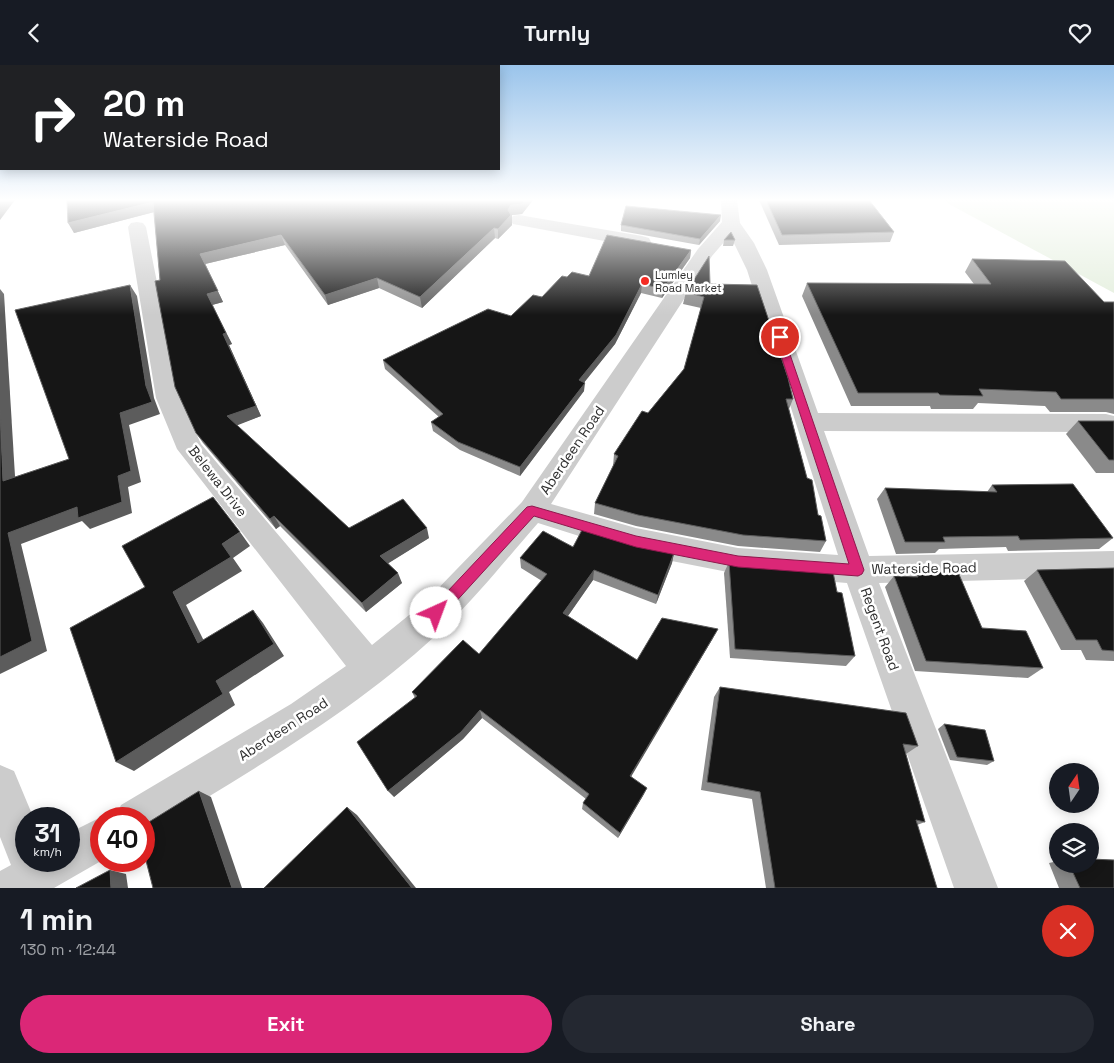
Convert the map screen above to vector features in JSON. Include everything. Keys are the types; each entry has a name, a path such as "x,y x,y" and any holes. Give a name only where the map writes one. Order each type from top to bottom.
{"street":[{"name":"Belewa Drive","path":"139,238 168,399 190,449 370,669"},
{"path":"620,238 656,245"},
{"name":"Aberdeen Road","path":"155,807 304,717 370,669 436,613 532,511 695,252 707,238"},
{"name":"Regent Road","path":"743,238 757,270 858,570 976,888"},
{"path":"808,422 1106,423"},
{"name":"Waterside Road","path":"532,511 636,541 738,561 858,570 1114,564"},
{"path":"0,785 15,816"}],"green space":[{"path":"1013,238 1114,238 1114,293"}],"building":[{"path":"156,238 266,238 200,254 218,291 207,294 226,333 223,334 256,406 227,416 349,528 403,499 427,528 380,556 398,573 362,603 274,516 270,519 196,433 175,387 155,281 160,280"},
{"path":"283,238 483,238 420,297 377,278 325,295"},
{"path":"606,238 626,238 691,250 663,289 642,284 616,335 579,380 585,383 520,467 458,442 431,422 443,414 383,360 488,309 511,316 533,295 542,297 562,276 567,277 572,272 589,276"},
{"path":"734,238 735,240 724,240"},
{"path":"709,256 710,284 757,285 788,378 793,399 786,399 807,478 812,480 818,515 821,516 826,541 743,535 638,515 595,503 618,456 614,454 642,411 648,413 684,369 704,297 686,292"},
{"path":"972,259 1065,261 1104,302 1114,302 1114,399 1061,399 1056,392 979,389 983,396 940,395 938,393 858,393 807,283 991,284"},
{"path":"130,285 146,386 152,402 120,413 131,471 118,476 122,502 78,518 77,507 8,533 32,641 0,657 0,407 3,481 69,459 15,310"},
{"path":"1078,421 1114,421 1114,460 1109,460"},
{"path":"1073,484 1113,538 1020,540 1018,536 943,537 945,542 905,542 885,488 997,492 992,485"},
{"path":"213,497 240,532 222,544 231,557 173,592 198,643 253,610 274,644 216,681 223,694 116,762 70,628 145,587 122,546"},
{"path":"583,528 637,545 674,553 658,595 594,570 563,613 637,660 662,618 718,629 630,776 647,788 620,833 583,803 589,794 480,710 461,732 388,791 357,742 417,696 412,692 463,640 479,654 547,574 520,558 543,531 573,547"},
{"path":"729,562 833,572 837,592 842,593 855,656 735,649"},
{"path":"1114,568 1114,651 1102,650 1097,640 1076,640 1037,570"},
{"path":"958,572 982,628 1026,631 1043,668 926,661 894,576 918,577 917,573"},
{"path":"720,687 906,713 918,746 903,744 925,822 916,820 937,888 775,888 760,792 707,782"},
{"path":"944,724 985,730 994,761 957,757"},
{"path":"199,791 232,888 153,888 149,872 155,872 155,818"},
{"path":"347,807 412,888 264,888"},
{"path":"1099,859 1114,860 1114,888 1080,888 1073,873 1099,873"},
{"path":"106,872 110,872 111,888 76,888"}],"place":[{"name":"Lumley Road Market","path":"645,281"}],"route":[{"path":"436,613 532,511 636,541 738,561 858,570 780,337"}]}
